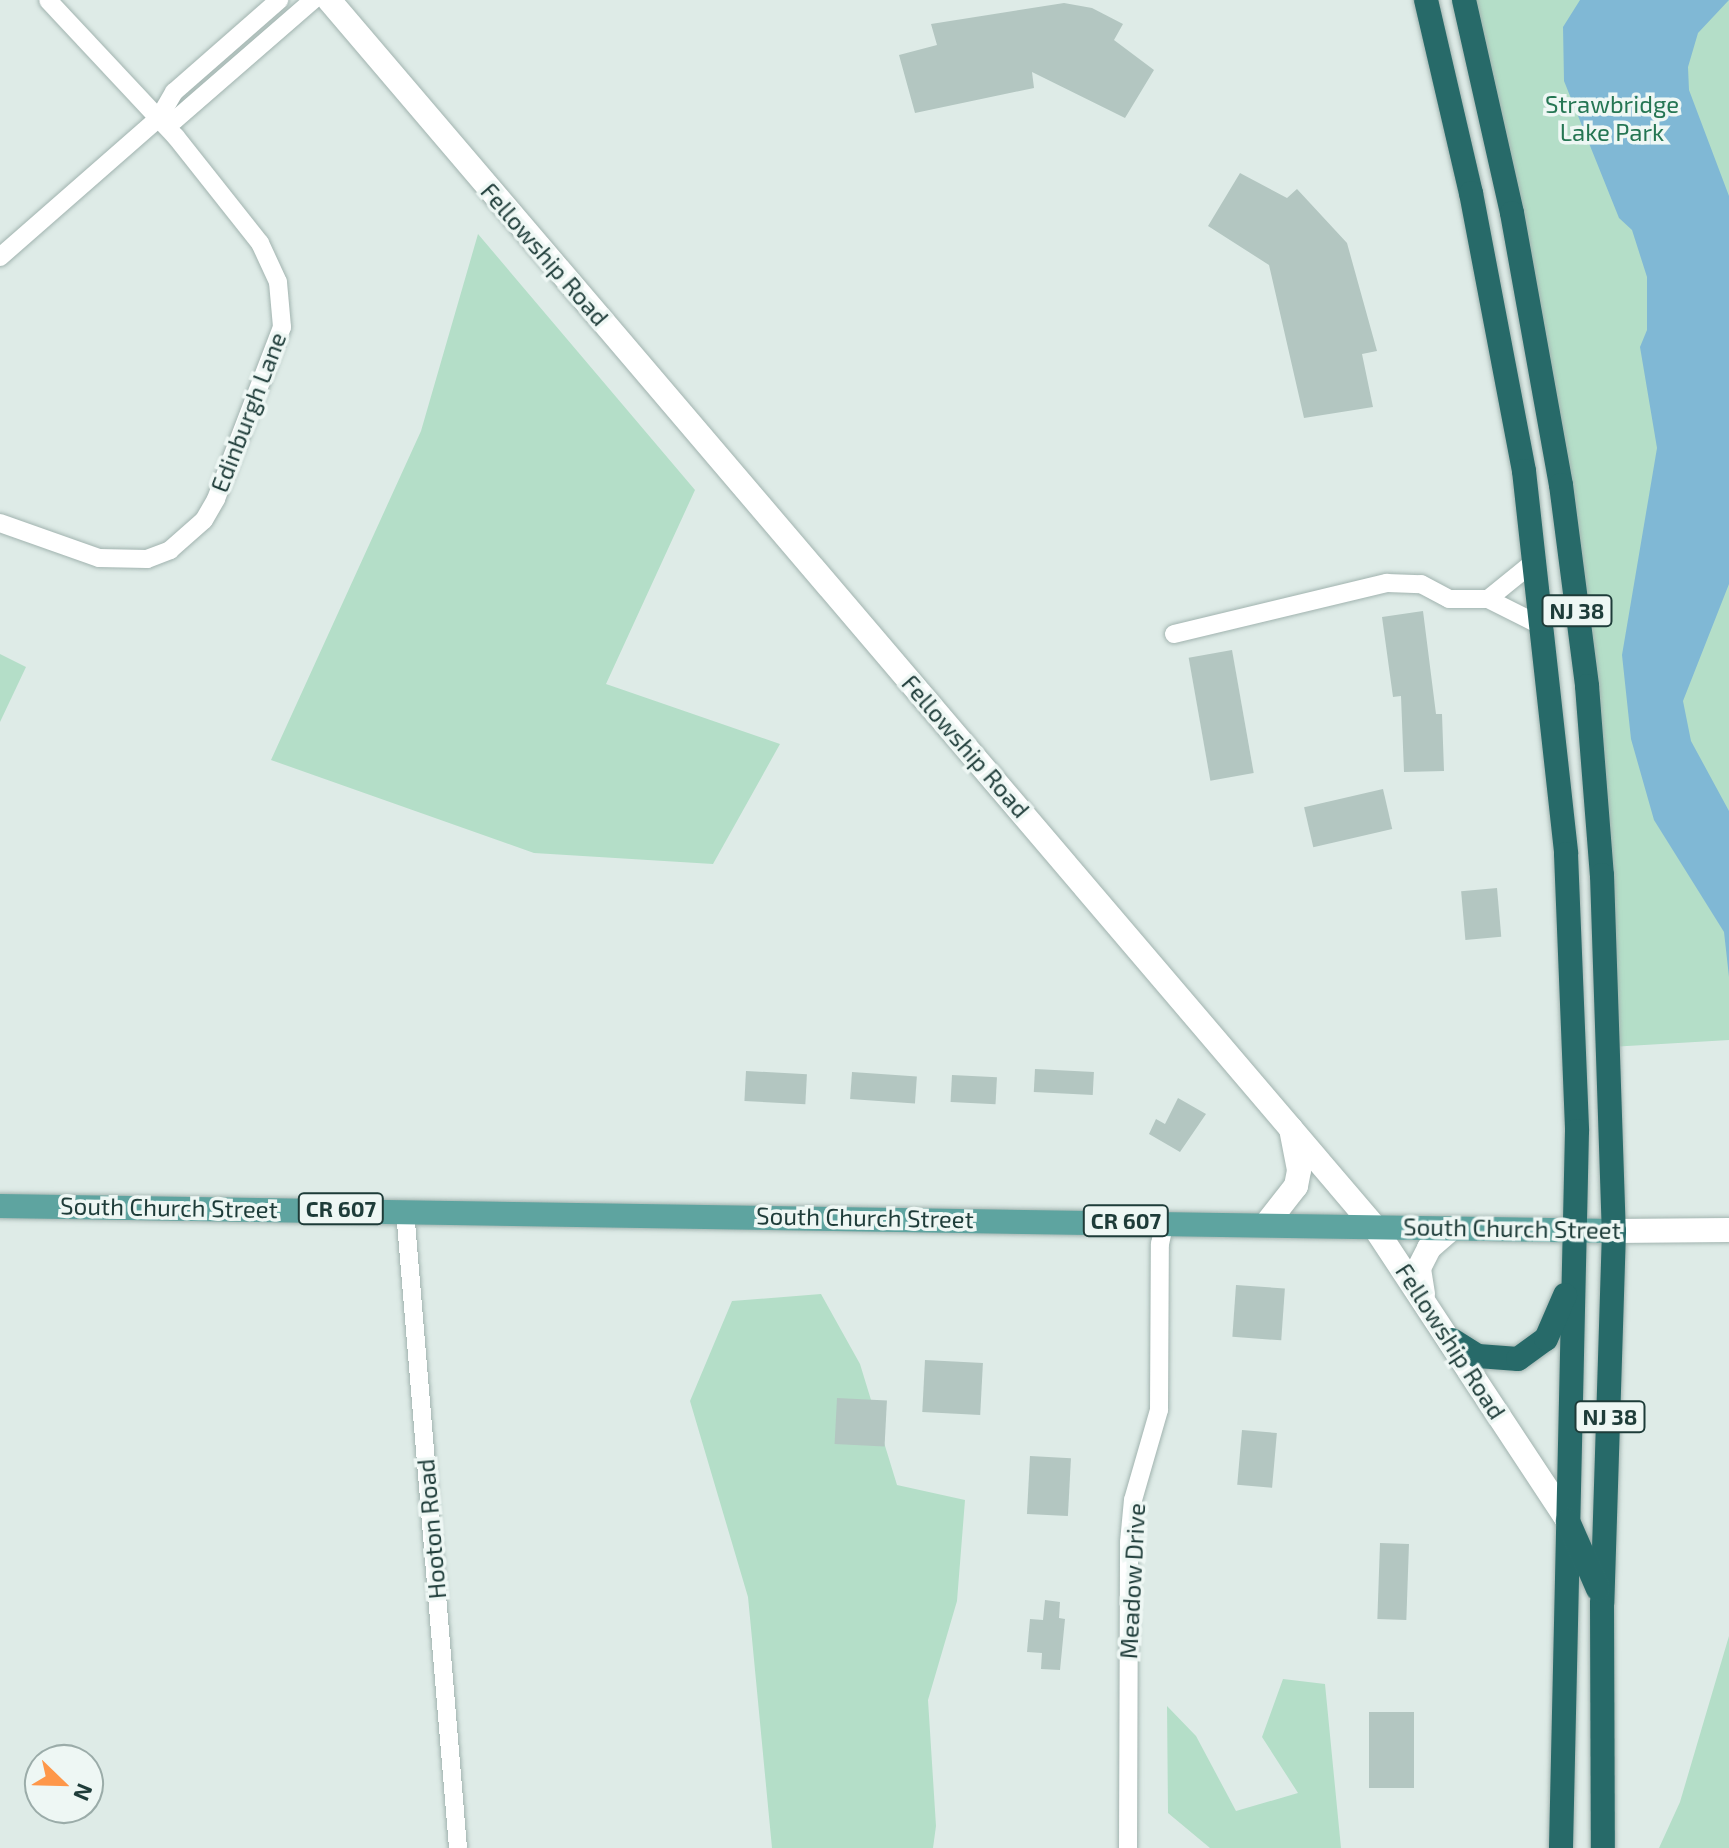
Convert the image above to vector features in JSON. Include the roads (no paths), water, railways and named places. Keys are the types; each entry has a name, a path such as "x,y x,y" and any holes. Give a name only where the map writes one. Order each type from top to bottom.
{"highway":[{"name":"NJ 38","path":"1426,0 1498,326 1535,561 1544,627 1574,1014 1577,1131 1571,1231 1561,1848"},
{"name":"NJ 38","path":"1464,0 1538,350 1587,686 1606,945 1614,1231 1602,1603 1603,1848"},
{"path":"1452,1340 1490,1359 1527,1355 1553,1328 1571,1278"},
{"path":"1568,1521 1602,1603"}],"main road":[{"name":"South Church Street","path":"0,1206 1165,1221 1614,1231"}],"street":[{"name":"Edinburgh Lane","path":"0,523 99,558 147,559 170,550 204,520 258,400 282,327 282,304 271,262 159,118 48,0"},
{"path":"0,257 159,118 174,92 279,0"},
{"path":"159,118 175,120 313,0"},
{"name":"Fellowship Road","path":"329,0 1373,1225 1423,1294 1568,1521"},
{"path":"1488,599 1535,561"},
{"path":"1174,634 1387,583 1421,584 1449,599 1488,599 1544,627"},
{"path":"1267,1223 1296,1186 1299,1170 1291,1127"},
{"name":"Hooton Road","path":"405,1210 458,1848"},
{"name":"Meadow Drive","path":"1128,1848 1124,1757 1130,1531 1133,1500 1158,1423 1160,1244 1165,1221"},
{"path":"1423,1294 1419,1268 1429,1248 1451,1229"},
{"name":"South Church Street","path":"1614,1231 1729,1230"}],"water":[{"path":"1580,0 1729,0 1698,33 1688,67 1689,90 1729,196 1729,584 1683,701 1691,741 1729,811 1729,977 1724,932 1654,820 1631,739 1622,655 1657,448 1640,347 1647,330 1647,277 1632,230 1619,218 1564,81 1563,27"}],"park label":[{"name":"Strawbridge Lake Park","path":"1612,118"}]}
